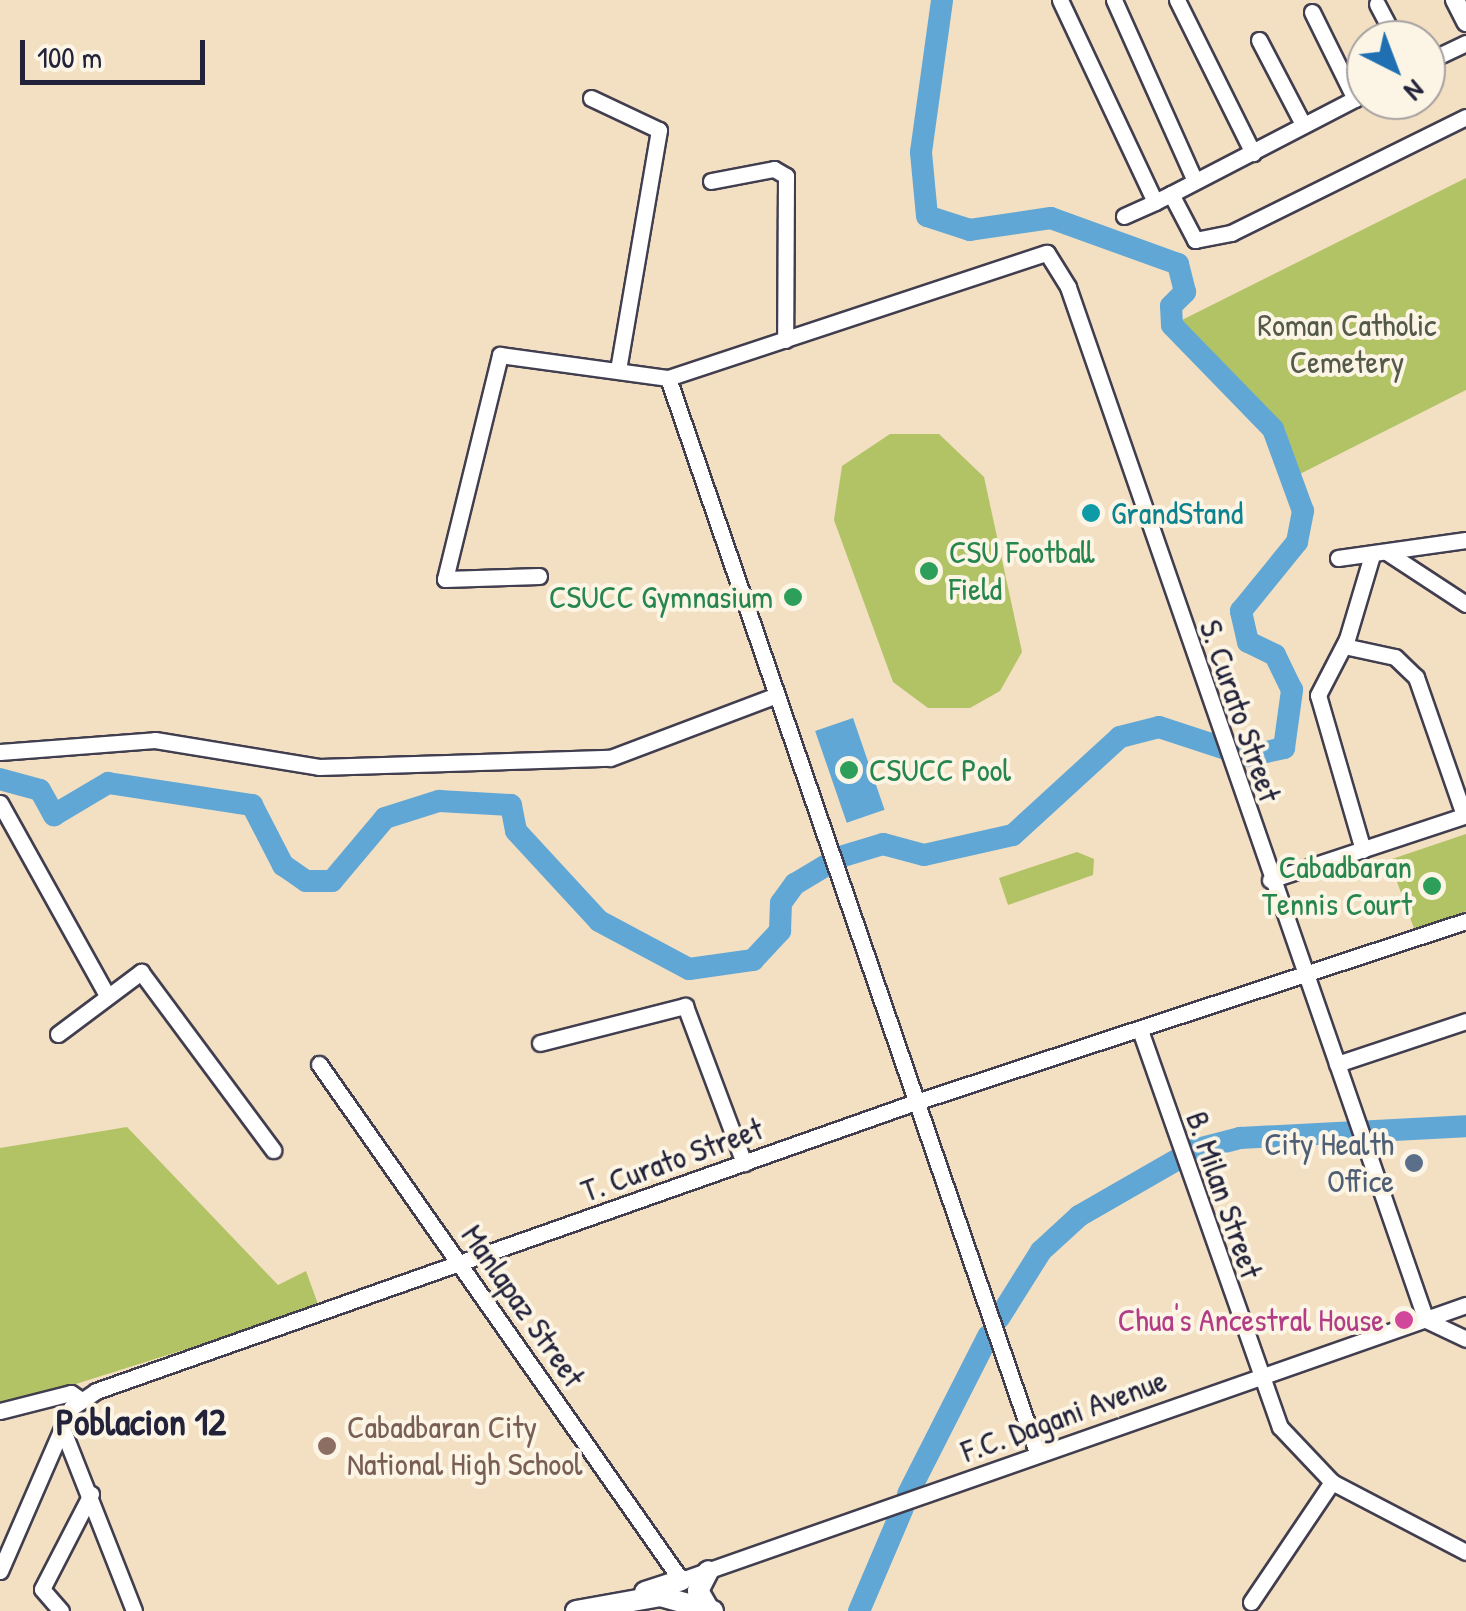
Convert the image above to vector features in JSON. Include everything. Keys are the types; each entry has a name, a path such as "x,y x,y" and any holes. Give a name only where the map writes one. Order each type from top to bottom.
{"highway":[{"path":"708,1570 698,1583 710,1609"},
{"path":"576,1611 681,1580"},
{"path":"624,1599 710,1609"}],"main road":[{"path":"1454,0 1466,22"}],"street":[{"path":"1060,0 1155,202"},
{"path":"1114,0 1195,181"},
{"path":"1177,0 1253,152"},
{"path":"1377,4 1385,20"},
{"path":"1312,12 1346,72"},
{"path":"1259,40 1303,124"},
{"path":"590,98 659,130 618,370"},
{"path":"1124,216 1346,103"},
{"path":"1171,194 1202,244 1466,117"},
{"path":"540,576 445,579 494,362 508,353 668,378 785,340 786,176 774,169 712,181"},
{"name":"S. Curato Street","path":"785,340 1026,254 1048,253 1068,287 1226,764 1426,1320"},
{"path":"668,378 913,1103 1037,1453"},
{"path":"1338,558 1466,540"},
{"path":"1380,554 1466,604"},
{"path":"1364,850 1318,694 1344,646 1380,554"},
{"path":"1270,880 1465,815 1416,676 1396,657 1344,646"},
{"path":"0,752 155,740 320,767 610,758 774,696"},
{"path":"0,804 107,995"},
{"name":"T. Curato Street","path":"0,1411 71,1393 81,1400 913,1103 1466,921"},
{"path":"58,1034 141,972 273,1150"},
{"path":"540,1043 685,1006 744,1163"},
{"path":"1337,1064 1466,1022"},
{"name":"B. Milan Street","path":"1140,1030 1258,1376 1292,1446 1332,1482 1466,1552"},
{"name":"Manlapaz Street","path":"318,1064 681,1580"},
{"name":"F.C. Dagani Avenue","path":"681,1580 1466,1305"},
{"path":"1426,1320 1466,1339"},
{"path":"0,1571 81,1400"},
{"path":"64,1433 134,1611"},
{"path":"1251,1602 1332,1482"},
{"path":"60,1611 42,1589 91,1494"}],"green space":[{"name":"Roman Catholic Cemetery","path":"1466,178 1466,390 1294,477 1279,425 1249,390 1205,362 1176,323"},
{"name":"CSU Football Field","path":"890,434 939,434 984,477 1022,652 1000,691 970,708 928,708 893,682 834,520 842,466"},
{"name":"Cabadbaran Tennis Court","path":"1466,834 1466,911 1415,931 1389,860"},
{"path":"1077,852 1094,859 1093,875 1008,905 999,878"},
{"path":"127,1127 278,1285 306,1271 319,1307 0,1408 0,1148"}],"water":[{"name":"CSUCC Pool","path":"853,718 885,810 847,823 815,731"}],"waterway":[{"path":"0,779 40,790 54,815 108,783 252,805 283,865 306,881 332,881 385,818 439,801 511,805 516,831 599,921 689,969 753,960 780,931 781,903 795,884 840,857 883,844 924,855 1013,835 1120,737 1159,727 1247,756 1284,748 1292,690 1275,655 1248,642 1241,611 1297,542 1303,511 1273,429 1172,325 1171,306 1185,292 1178,264 1051,218 970,230 927,216 921,152 942,0"},
{"path":"999,1318 1041,1251 1079,1216 1194,1150 1240,1138 1466,1126"},
{"path":"908,1494 988,1336"},
{"path":"859,1611 903,1508"}],"place":[{"name":"GrandStand","path":"1091,513"},
{"name":"CSU Football Field","path":"929,571"},
{"name":"CSUCC Gymnasium","path":"793,597"},
{"name":"CSUCC Pool","path":"849,770"},
{"name":"Cabadbaran Tennis Court","path":"1432,886"},
{"name":"City Health Office","path":"1414,1163"},
{"name":"Chua's Ancestral House","path":"1404,1320"},
{"name":"Cabadbaran City National High School","path":"327,1446"}],"district":[{"name":"Poblacion 12","path":"141,1422"}]}
